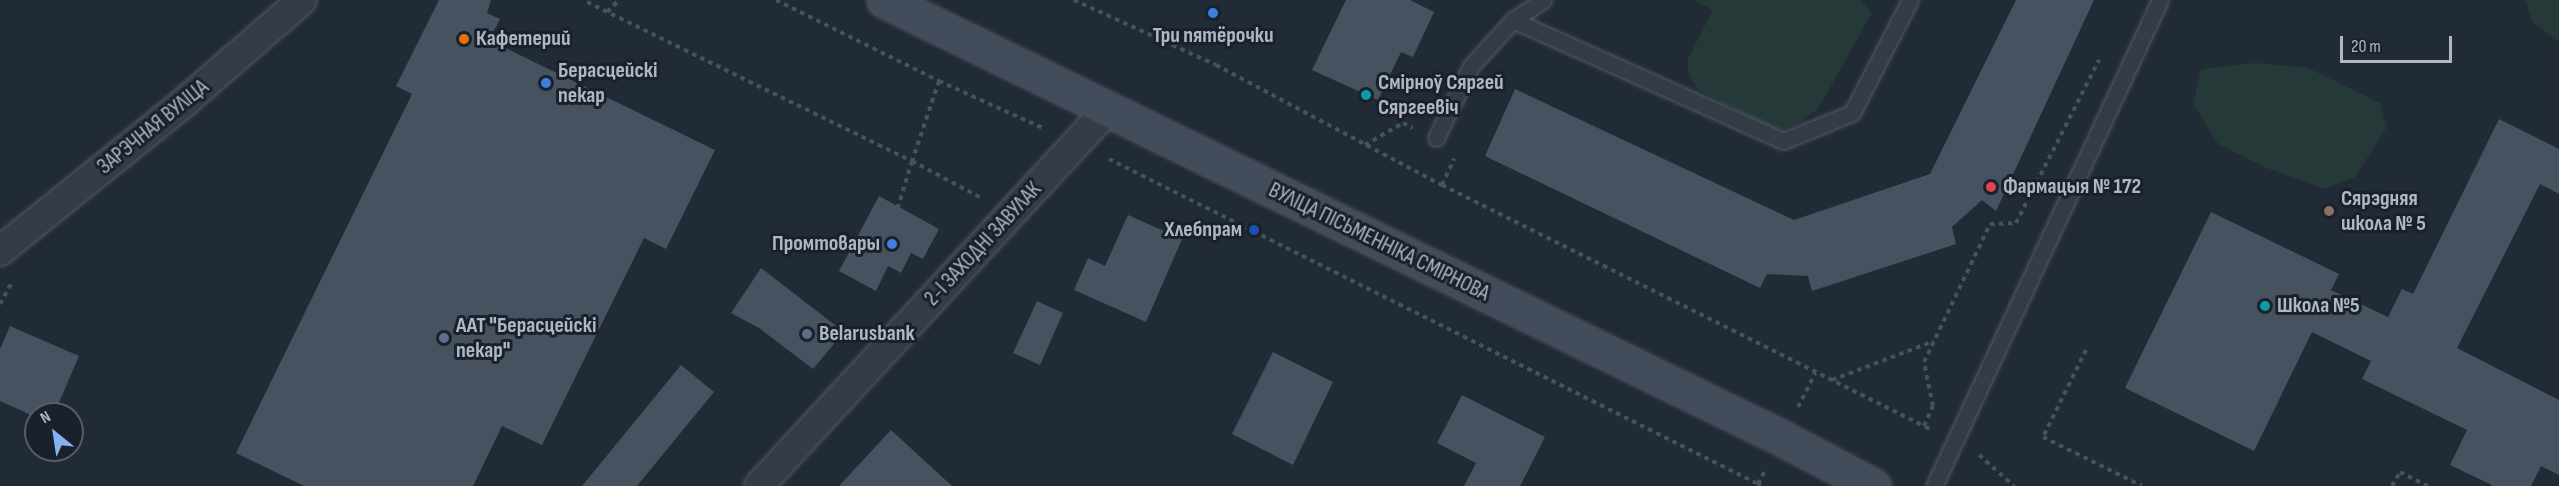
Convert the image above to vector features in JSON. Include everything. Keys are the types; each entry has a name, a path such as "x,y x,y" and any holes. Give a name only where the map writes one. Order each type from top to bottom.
{"main road":[{"name":"ВУЛІЦА ПІСЬМЕННІКА СМІРНОВА","path":"884,0 1109,108 1838,478 1873,486"}],"street":[{"name":"ЗАРЭЧНАЯ ВУЛІЦА","path":"0,251 188,100 302,0"},
{"name":"2-І ЗАХОДНІ ЗАВУЛАК","path":"759,486 1109,108"}],"lane":[{"path":"1436,138 1471,66 1513,20 1543,0"},
{"path":"1513,20 1783,141 1852,113 1910,0"},
{"path":"1934,486 2160,0"}],"path":[{"path":"607,12 619,0"},
{"path":"776,0 939,81 1077,143 1758,484"},
{"path":"1074,0 1216,65 1442,185 1977,452 2014,486"},
{"path":"587,2 912,160 982,198 974,207"},
{"path":"1924,426 1933,406 1924,362 1990,224 2016,222 2103,53"},
{"path":"898,207 939,81"},
{"path":"1831,381 1935,340"},
{"path":"2086,350 2043,437 2142,486"},
{"path":"2392,486 2400,472 2428,486"}],"shaded area":[{"path":"1694,0 1860,0 1872,13 1818,109 1797,125 1777,130 1700,91 1690,78 1687,61 1713,10"},
{"path":"2526,0 2559,0 2559,42 2532,22"},
{"path":"2255,63 2308,68 2380,103 2387,127 2355,177 2325,189 2267,168 2218,144 2193,104 2201,69"}],"building":[{"name":"ААТ \"Берасцейскі пекар\"","path":"439,0 491,0 487,13 500,19 489,40 715,150 666,249 644,238 542,445 502,426 473,486 304,486 236,453 412,94 396,86"},
{"path":"1346,0 1410,0 1434,12 1413,57 1401,52 1378,100 1312,70"},
{"path":"2016,0 2094,0 1996,211 1982,200 1952,227 1956,244 1812,291 1808,276 1767,274 1760,288 1485,156 1515,89 1794,220 1930,174"},
{"name":"Школа №5","path":"2499,119 2559,149 2559,194 2540,184 2457,348 2559,400 2559,475 2541,466 2531,486 2494,486 2450,465 2467,430 2362,379 2371,361 2312,332 2254,451 2125,388 2211,212 2339,274 2331,290 2388,317 2402,289 2413,294"},
{"name":"Промтовары","path":"879,196 939,229 923,259 911,253 901,273 888,266 876,291 839,271"},
{"path":"1128,215 1182,239 1146,322 1074,290 1088,258 1105,266"},
{"path":"761,268 844,332 813,369 759,328 731,313"},
{"path":"1037,301 1063,313 1040,365 1013,353"},
{"path":"10,326 79,356 59,402 24,402 24,412 0,401 0,349"},
{"path":"1273,352 1333,382 1293,465 1232,434"},
{"path":"681,365 714,392 637,486 582,486"},
{"path":"1462,395 1545,437 1520,486 1464,486 1476,463 1437,443"},
{"path":"891,430 952,486 839,486"}],"place":[{"name":"Три пятёрочки","path":"1213,13"},
{"name":"Кафетерий","path":"464,39"},
{"name":"Берасцейскі пекар","path":"546,83"},
{"name":"Смірноў Сяргей Сяргеевіч","path":"1366,95"},
{"name":"Фармацыя № 172","path":"1991,187"},
{"name":"Сярэдняя школа № 5","path":"2329,211"},
{"name":"Хлебпрам","path":"1254,230"},
{"name":"Промтовары","path":"892,244"},
{"name":"Школа №5","path":"2265,306"},
{"name":"Belarusbank","path":"807,334"},
{"name":"ААТ \"Берасцейскі пекар\"","path":"444,338"}]}
